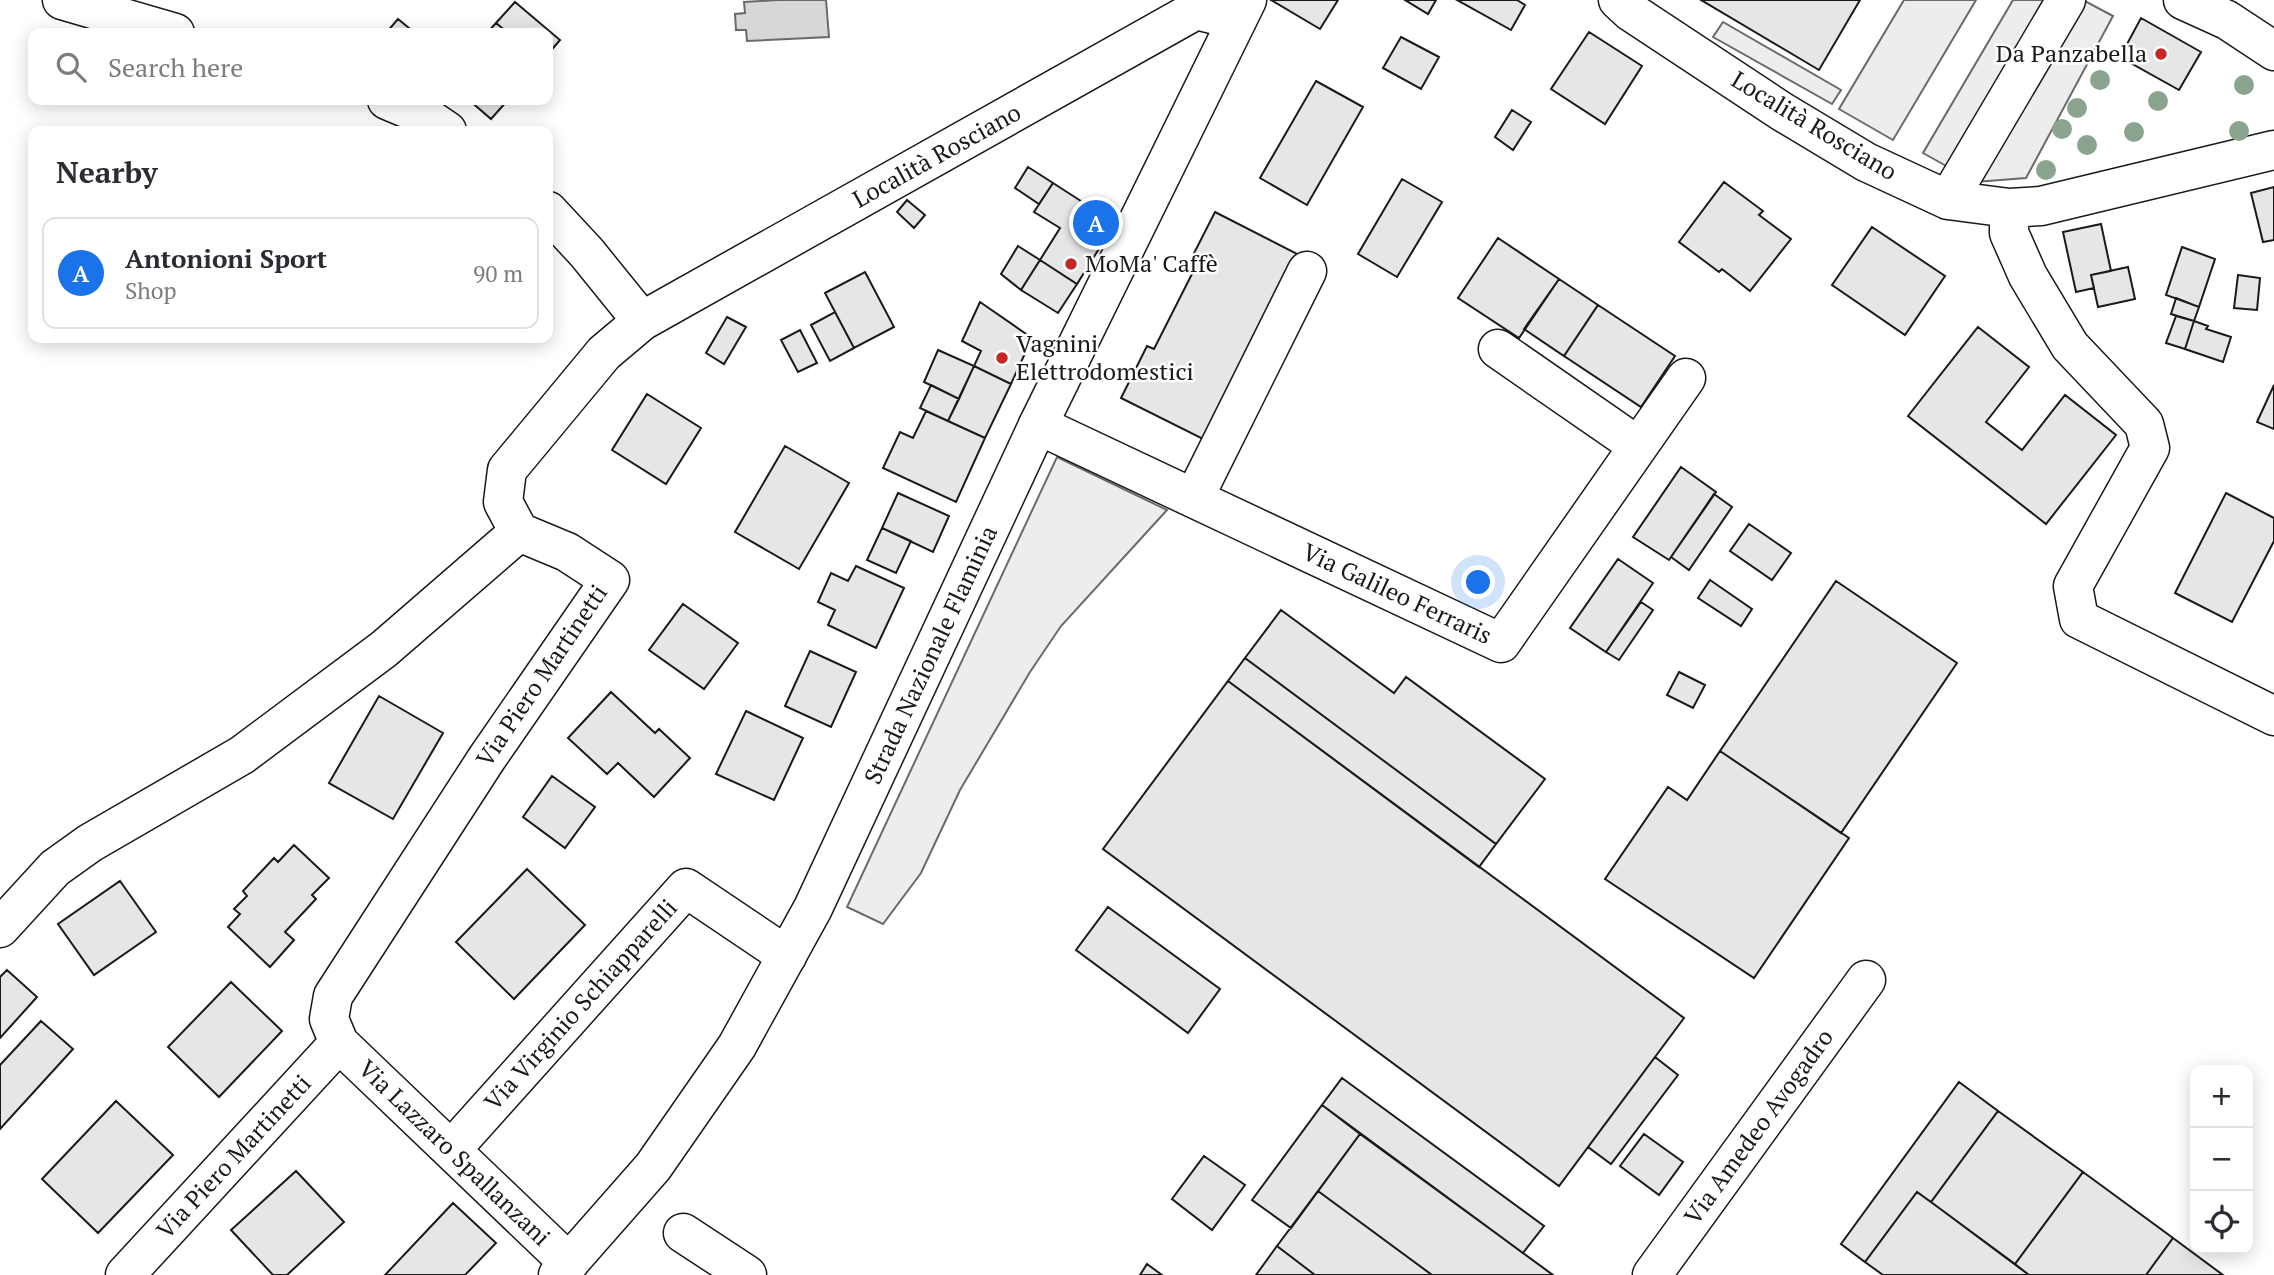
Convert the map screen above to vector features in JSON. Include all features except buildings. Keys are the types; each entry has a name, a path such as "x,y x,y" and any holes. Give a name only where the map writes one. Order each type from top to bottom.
{"street":[{"path":"62,0 158,28"},
{"name":"Località Rosciano","path":"1618,0 1631,12 1834,143 1866,162 1948,200 2010,208 2040,206 2274,150"},
{"path":"1948,200 2066,0"},
{"path":"2183,0 2227,20 2274,51"},
{"name":"Località Rosciano","path":"519,532 503,502 507,470 604,353 642,321 1189,5 1242,10"},
{"name":"Strada Nazionale Flaminia","path":"563,1269 653,1167 737,1045 813,908 1038,425 1242,10"},
{"path":"399,105 425,116 440,126"},
{"path":"2010,208 2008,233 2028,276 2070,346 2144,424 2150,448 2073,586 2079,620 2274,716"},
{"path":"553,216 587,253 642,321"},
{"path":"1194,498 1307,271"},
{"path":"1498,349 1638,446"},
{"name":"Via Galileo Ferraris","path":"1038,425 1501,643 1686,378"},
{"path":"0,928 55,868 90,843 242,755 384,649 519,532"},
{"name":"Via Piero Martinetti","path":"125,1275 339,1043 330,1019 333,996 487,758 610,580 567,552 519,532"},
{"name":"Via Virginio Schiapparelli","path":"451,1150 686,888 787,956"},
{"name":"Via Amedeo Avogadro","path":"1652,1275 1866,980"},
{"name":"Via Lazzaro Spallanzani","path":"339,1043 451,1150 563,1269"},
{"path":"684,1233 747,1275"}],"shaded area":[{"path":"826,0 829,37 747,41 746,30 736,30 735,14 745,13 744,2"},
{"path":"1904,0 1976,0 1893,140 1839,109"},
{"path":"2013,0 2083,0 2113,16 2026,178 1975,182 1923,153"},
{"path":"1723,22 1841,90 1832,104 1713,37"},
{"path":"1057,457 1167,510 1061,626 1030,672 960,790 921,873 883,924 847,907"}],"place":[{"name":"Da Panzabella","path":"2161,54"},
{"name":"Antonioni Sport","path":"1096,223"},
{"name":"MoMa' Caffè","path":"1071,264"},
{"name":"Vagnini Elettrodomestici","path":"1002,358"}]}
